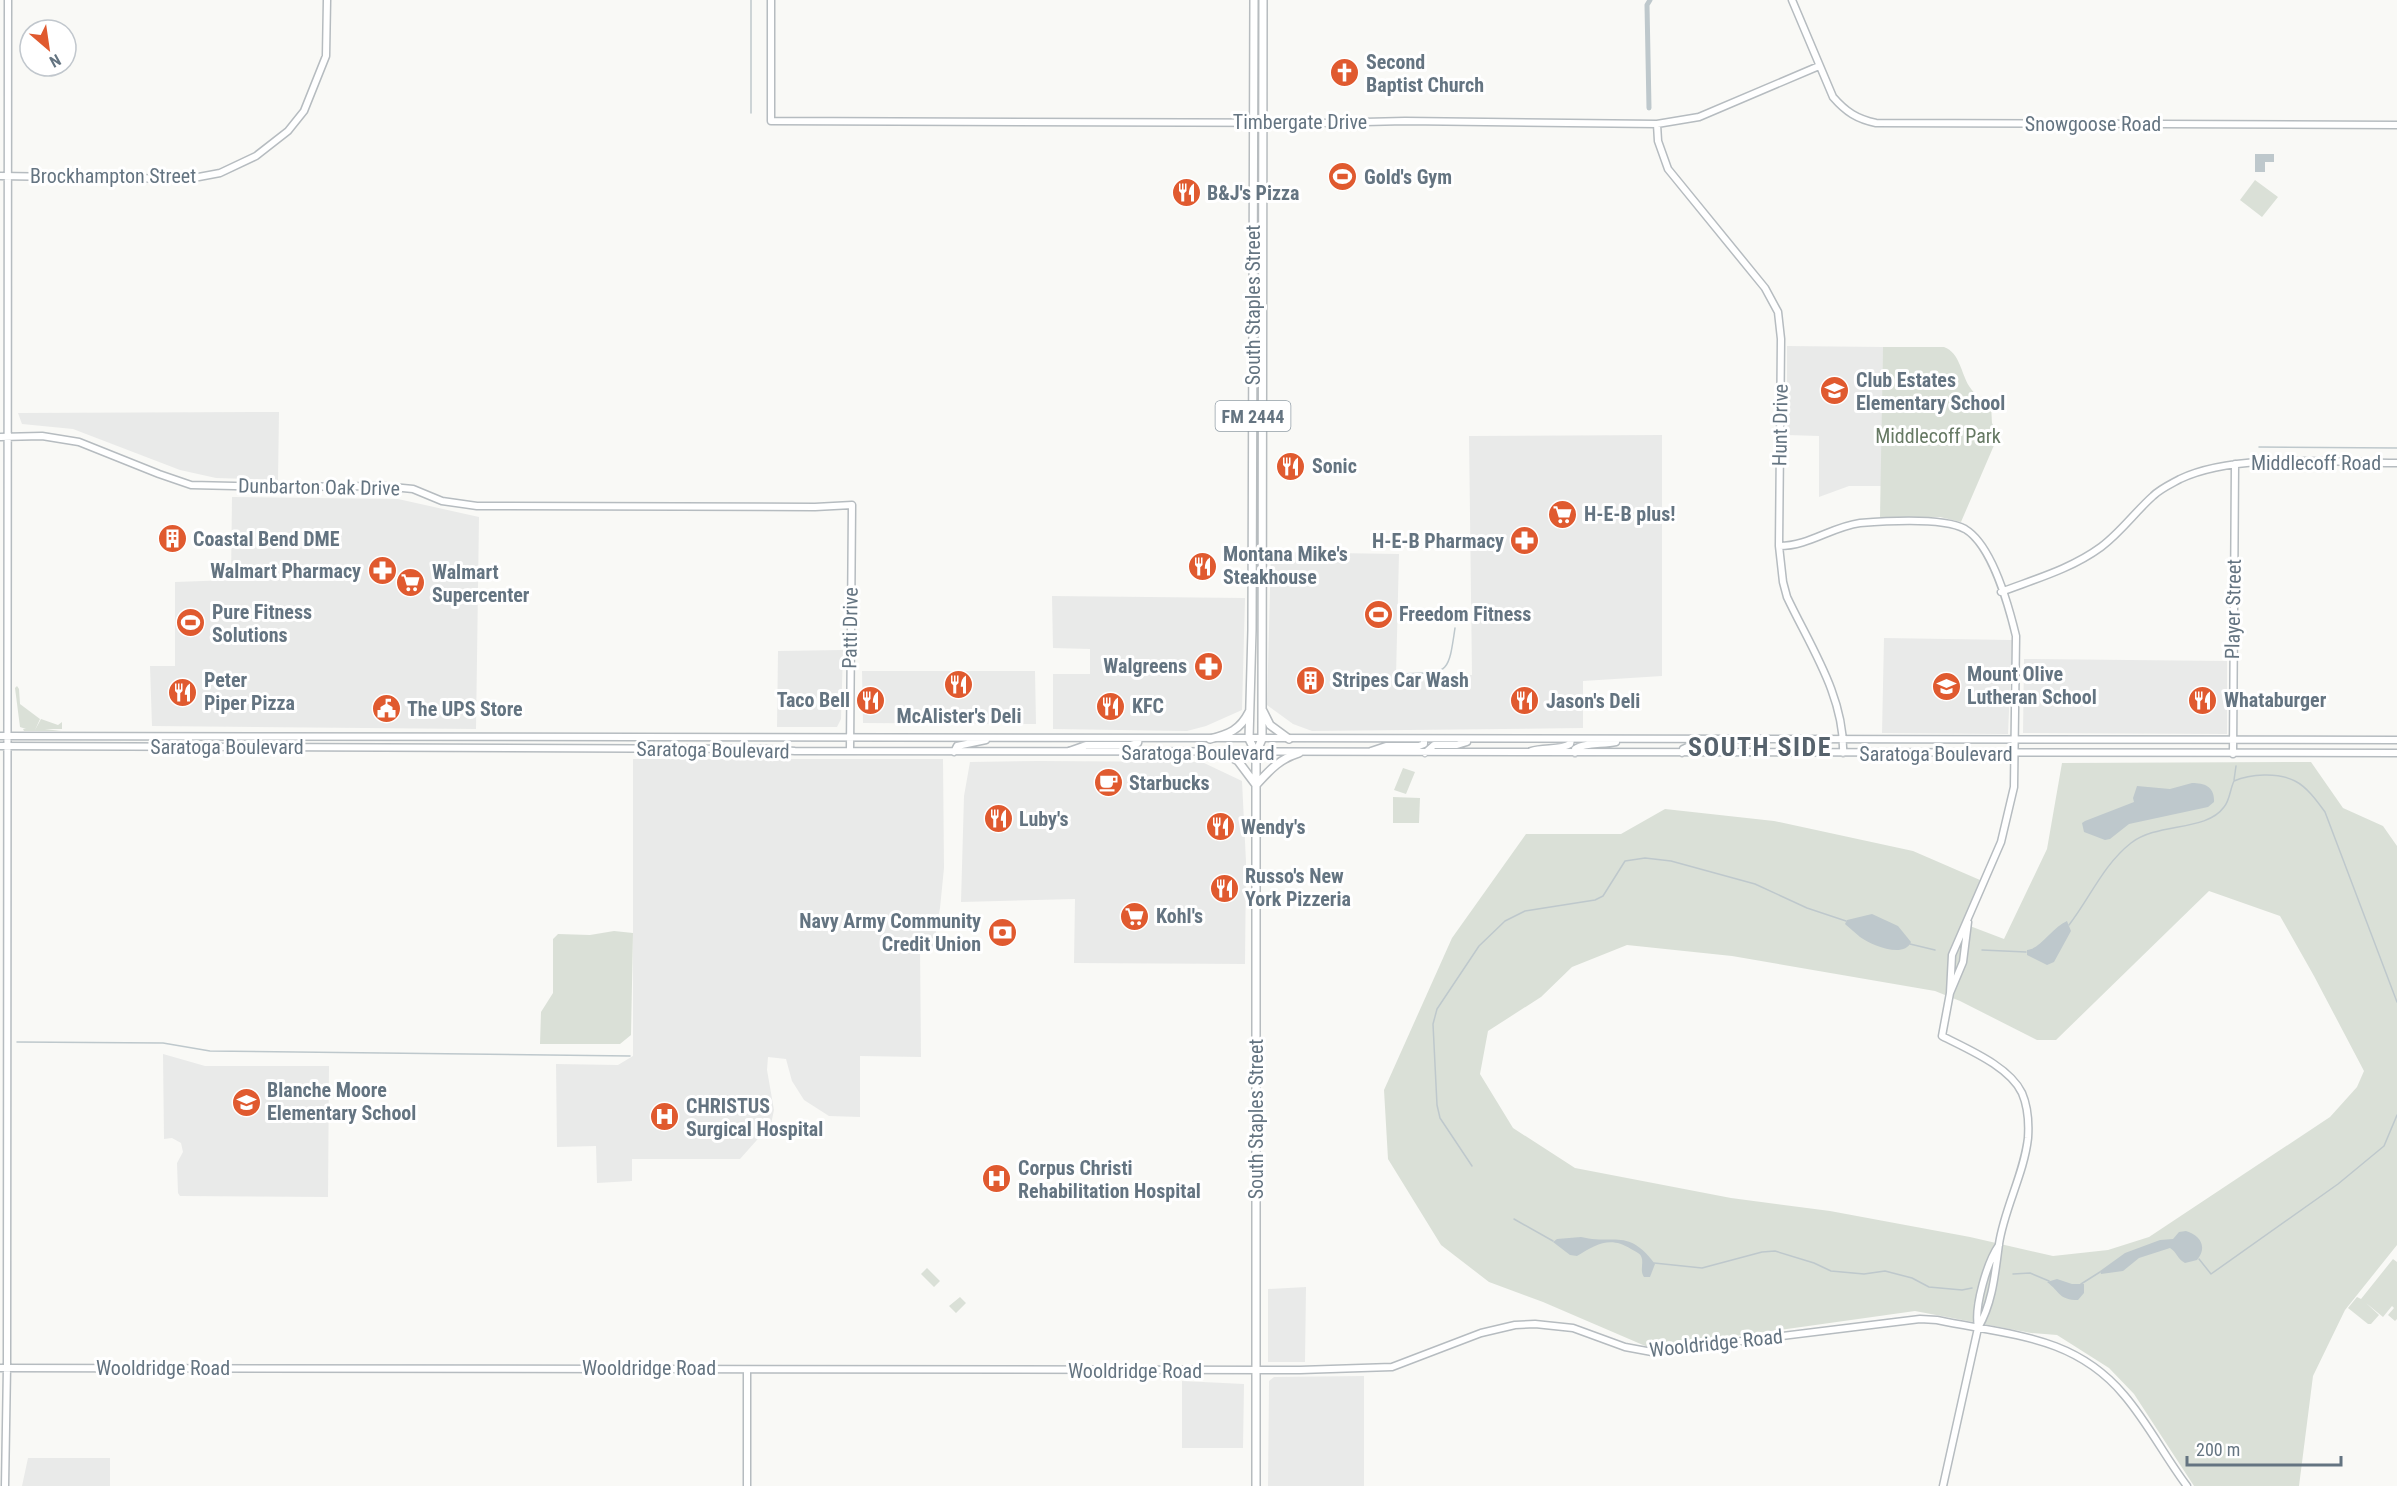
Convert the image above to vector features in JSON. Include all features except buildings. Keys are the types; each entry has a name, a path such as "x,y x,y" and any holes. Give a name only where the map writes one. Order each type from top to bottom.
{"main road":[{"path":"4,1486 9,437 8,0"},
{"name":"Brockhampton Street","path":"0,176 188,179 220,173 256,156 288,131 304,111 326,56 327,0"},
{"name":"Timbergate Drive","path":"771,0 771,121 1254,123 1405,121 1658,124 1699,117 1819,66"},
{"name":"South Staples Street","path":"1254,0 1253,528 1249,739 1256,753"},
{"name":"South Staples Street","path":"1256,1486 1256,753 1262,739 1263,0"},
{"name":"Snowgoose Road","path":"1792,0 1833,97 1845,110 1858,119 1876,123 2397,125"},
{"name":"Hunt Drive","path":"1658,124 1658,141 1668,169 1765,288 1778,312 1781,339 1779,546 1783,582 1787,597 1837,702 1844,740 1843,753"},
{"path":"1253,373 1258,391 1263,392"},
{"path":"1253,399 1257,401 1262,416"},
{"name":"Dunbarton Oak Drive","path":"0,437 42,436 79,442 159,474 191,484 274,488 382,486 413,489 442,501 477,506 815,507 852,505"},
{"name":"Middlecoff Road","path":"2001,592 2069,566 2086,557 2116,535 2154,494 2182,478 2235,464 2261,462 2397,464"},
{"name":"Player Street","path":"2233,754 2235,464"},
{"name":"Patti Drive","path":"850,751 852,505"},
{"path":"1779,546 1801,544 1836,529 1860,523 1947,523 1965,530 1979,542 1989,559 2016,636 2014,787 2001,842 1952,956 1950,993 1942,1036 1995,1063 2021,1092 2028,1114 2028,1140 1999,1245 1986,1273 1976,1319 1978,1328"},
{"path":"1253,528 1259,542 1262,543"},
{"path":"1262,708 1270,725 1289,739"},
{"path":"1210,739 1232,733 1240,726 1250,709"},
{"name":"Saratoga Boulevard","path":"0,736 649,739 2397,740"},
{"path":"208,747 227,742 229,737"},
{"path":"236,747 239,742 256,737"},
{"path":"409,748 424,743 428,738"},
{"path":"432,748 436,743 456,738"},
{"path":"954,752 957,746 971,745 992,738"},
{"path":"1063,753 1086,745 1131,746 1138,743 1139,738"},
{"path":"613,748 646,743 649,739"},
{"path":"1365,753 1386,746 1419,746 1424,744 1424,739"},
{"path":"1425,753 1434,745 1457,745 1473,739"},
{"path":"1525,753 1543,747 1565,747 1570,744 1571,740"},
{"path":"1575,753 1575,748 1580,745 1604,745 1625,740"},
{"path":"1682,753 1683,749 1690,746 1713,746 1735,740"},
{"name":"Saratoga Boulevard","path":"0,746 613,748 1063,753 2397,753"},
{"path":"1222,752 1238,761 1256,785 1275,764 1299,753"},
{"path":"1950,993 1963,962 1968,921"},
{"path":"1943,1486 1978,1328 1983,1320 1996,1277 1999,1245"},
{"name":"Wooldridge Road","path":"3,1367 1255,1371 1392,1367 1481,1333 1515,1325 1546,1324 1573,1328 1625,1347 1652,1353 1895,1321 1937,1320 2055,1345 2082,1358 2097,1368 2131,1403 2187,1486"},
{"path":"747,1370 747,1486"}],"shaded area":[{"path":"2255,154 2274,154 2274,162 2265,162 2265,172 2255,172"},
{"name":"Club Estates Elementary School","path":"1787,346 1883,347 1882,486 1849,486 1819,497 1819,436 1787,435"},
{"path":"279,412 278,480 216,478 180,470 73,429 22,424 18,413"},
{"path":"1662,435 1662,676 1583,681 1583,728 1312,731 1293,724 1267,705 1271,552 1399,554 1396,676 1472,675 1469,436"},
{"path":"232,497 398,499 479,517 476,729 152,726 150,666 175,666 175,582 231,580"},
{"path":"1052,596 1245,598 1242,710 1206,726 1187,731 1053,729 1053,674 1090,674 1090,649 1053,648"},
{"name":"Mount Olive Lutheran School","path":"1884,638 2012,640 2008,734 1882,733"},
{"path":"843,650 841,719 837,727 777,727 778,651"},
{"path":"2024,659 2227,661 2227,734 2023,733"},
{"path":"862,671 1035,671 1036,724 863,723"},
{"path":"633,759 943,759 944,868 933,948 920,946 921,1057 860,1056 860,1117 829,1116 804,1100 792,1081 786,1059 768,1057 767,1070 774,1110 771,1124 740,1159 632,1159 632,1181 597,1183 596,1146 557,1147 556,1064 618,1065 633,1056"},
{"path":"970,762 1202,762 1242,781 1246,862 1245,964 1074,963 1075,899 961,902 964,796"},
{"path":"2192,783 2211,789 2214,802 2208,807 2129,824 2110,839 2105,840 2084,832 2082,823 2085,821 2134,802 2137,786 2170,789"},
{"path":"1872,914 1898,926 1911,942 1907,947 1895,950 1879,947 1860,937 1845,924 1847,920"},
{"path":"2067,921 2071,931 2054,962 2047,965 2027,955 2027,950 2032,949"},
{"name":"Blanche Moore Elementary School","path":"163,1054 205,1066 329,1066 328,1197 180,1196 177,1163 183,1152 181,1143 172,1138 164,1139"},
{"path":"2186,1231 2195,1235 2201,1242 2202,1251 2197,1260 2185,1263 2170,1248 2139,1258 2123,1271 2101,1274 2100,1271 2125,1253 2160,1240 2173,1239 2179,1232"},
{"path":"1581,1237 1621,1240 1637,1246 1655,1264 1650,1277 1643,1275 1641,1255 1623,1245 1604,1243 1577,1256 1570,1255 1553,1242 1557,1239"},
{"path":"2057,1279 2072,1284 2084,1284 2084,1293 2078,1300 2063,1297 2047,1282"},
{"path":"1306,1287 1305,1362 1268,1362 1268,1289"},
{"path":"1364,1376 1364,1486 1268,1486 1269,1381 1274,1377"},
{"path":"1182,1381 1244,1384 1243,1448 1182,1448"},
{"path":"28,1458 110,1458 110,1486 22,1486"}],"green space":[{"path":"2255,180 2278,197 2262,217 2240,200"},
{"name":"Middlecoff Park","path":"1883,347 1944,347 1954,354 1971,389 1991,405 1992,423 1998,436 1961,522 1940,517 1880,517"},
{"path":"17,686 20,704 40,719 35,730 41,719 58,725 62,722 62,729 45,729 61,731 24,731 23,729 26,729 20,727 15,688"},
{"path":"2311,762 2343,808 2383,826 2397,846 2397,1245 2345,1310 2313,1376 2299,1486 2194,1486 2134,1394 2109,1368 2057,1335 2031,1333 1915,1311 1650,1348 1543,1302 1489,1282 1441,1245 1388,1159 1384,1090 1452,938 1526,834 1621,834 1665,809 1774,821 1913,851 1980,880 1962,923 2004,939 2047,849 2062,763","holes":["2209,891 2280,916 2364,1071 2357,1087 2330,1117 2149,1237 2108,1250 2053,1256 1970,1237 1830,1211 1731,1198 1575,1168 1513,1128 1480,1074 1488,1031 1541,997 1572,967 1627,945 1732,956 1935,991 1960,1001 2037,1040 2056,1040"]},
{"path":"1403,768 1415,772 1406,794 1394,790"},
{"path":"1393,797 1420,798 1419,823 1393,823"},
{"path":"614,931 633,933 631,1035 620,1044 540,1044 541,1012 553,993 553,939 558,934 590,935"},
{"path":"2393,1259 2397,1262 2397,1319 2395,1321 2388,1315 2394,1308 2392,1306 2383,1317 2366,1303 2379,1315 2371,1324 2368,1324 2348,1308 2357,1297 2361,1299"},
{"path":"927,1268 940,1281 934,1287 921,1274"},
{"path":"960,1297 966,1303 956,1313 949,1306"}],"waterway":[{"path":"751,0 751,113"},
{"path":"1649,108 1647,5 1650,0"},
{"path":"2259,447 2397,448"},
{"path":"1401,674 1428,673 1443,669 1450,656 1455,628"},
{"path":"2234,780 2236,766"},
{"path":"2069,925 2112,861 2131,843 2154,832 2194,824 2216,815 2226,804 2234,781 2256,776 2281,776 2304,787 2325,812 2397,1002"},
{"path":"1472,1166 1440,1118 1437,1105 1433,1024 1437,1009 1479,946 1505,921 1525,911 1595,900 1603,896 1625,861 1645,858 1671,861 1755,884 1807,908 1846,921"},
{"path":"1910,944 1935,950"},
{"path":"1982,950 2026,952"},
{"path":"17,1042 163,1043 210,1051 630,1056"},
{"path":"2199,1259 2211,1274 2338,1184 2384,1146 2397,1115"},
{"path":"1514,1219 1553,1241"},
{"path":"1654,1263 1702,1268 1762,1252 1775,1251 1814,1263 1831,1271 1864,1274 1885,1271 1912,1278 1929,1287 1962,1290 1972,1288"},
{"path":"2081,1284 2100,1272"},
{"path":"2013,1274 2030,1273 2049,1281"}],"place":[{"name":"Second Baptist Church","path":"1345,73"},
{"name":"Gold's Gym","path":"1343,177"},
{"name":"B&J's Pizza","path":"1186,193"},
{"name":"Club Estates Elementary School","path":"1835,391"},
{"name":"Sonic","path":"1291,466"},
{"name":"H-E-B plus!","path":"1563,514"},
{"name":"Coastal Bend DME","path":"172,539"},
{"name":"H-E-B Pharmacy","path":"1525,541"},
{"name":"Montana Mike's Steakhouse","path":"1202,566"},
{"name":"Walmart Pharmacy","path":"382,571"},
{"name":"Walmart Supercenter","path":"411,583"},
{"name":"Freedom Fitness","path":"1378,614"},
{"name":"Pure Fitness Solutions","path":"191,623"},
{"name":"Walgreens","path":"1208,666"},
{"name":"Stripes Car Wash","path":"1311,680"},
{"name":"McAlister's Deli","path":"959,685"},
{"name":"Mount Olive Lutheran School","path":"1946,686"},
{"name":"Peter Piper Pizza","path":"183,692"},
{"name":"Taco Bell","path":"871,700"},
{"name":"Whataburger","path":"2203,700"},
{"name":"Jason's Deli","path":"1525,701"},
{"name":"KFC","path":"1111,706"},
{"name":"The UPS Store","path":"386,709"},
{"name":"Starbucks","path":"1108,783"},
{"name":"Luby's","path":"998,819"},
{"name":"Wendy's","path":"1220,827"},
{"name":"Russo's New York Pizzeria","path":"1224,888"},
{"name":"Kohl's","path":"1135,916"},
{"name":"Navy Army Community Credit Union","path":"1002,932"},
{"name":"Blanche Moore Elementary School","path":"246,1102"},
{"name":"CHRISTUS Surgical Hospital","path":"665,1117"},
{"name":"Corpus Christi Rehabilitation Hospital","path":"997,1179"}],"district":[{"name":"SOUTH SIDE","path":"1760,747"}]}
